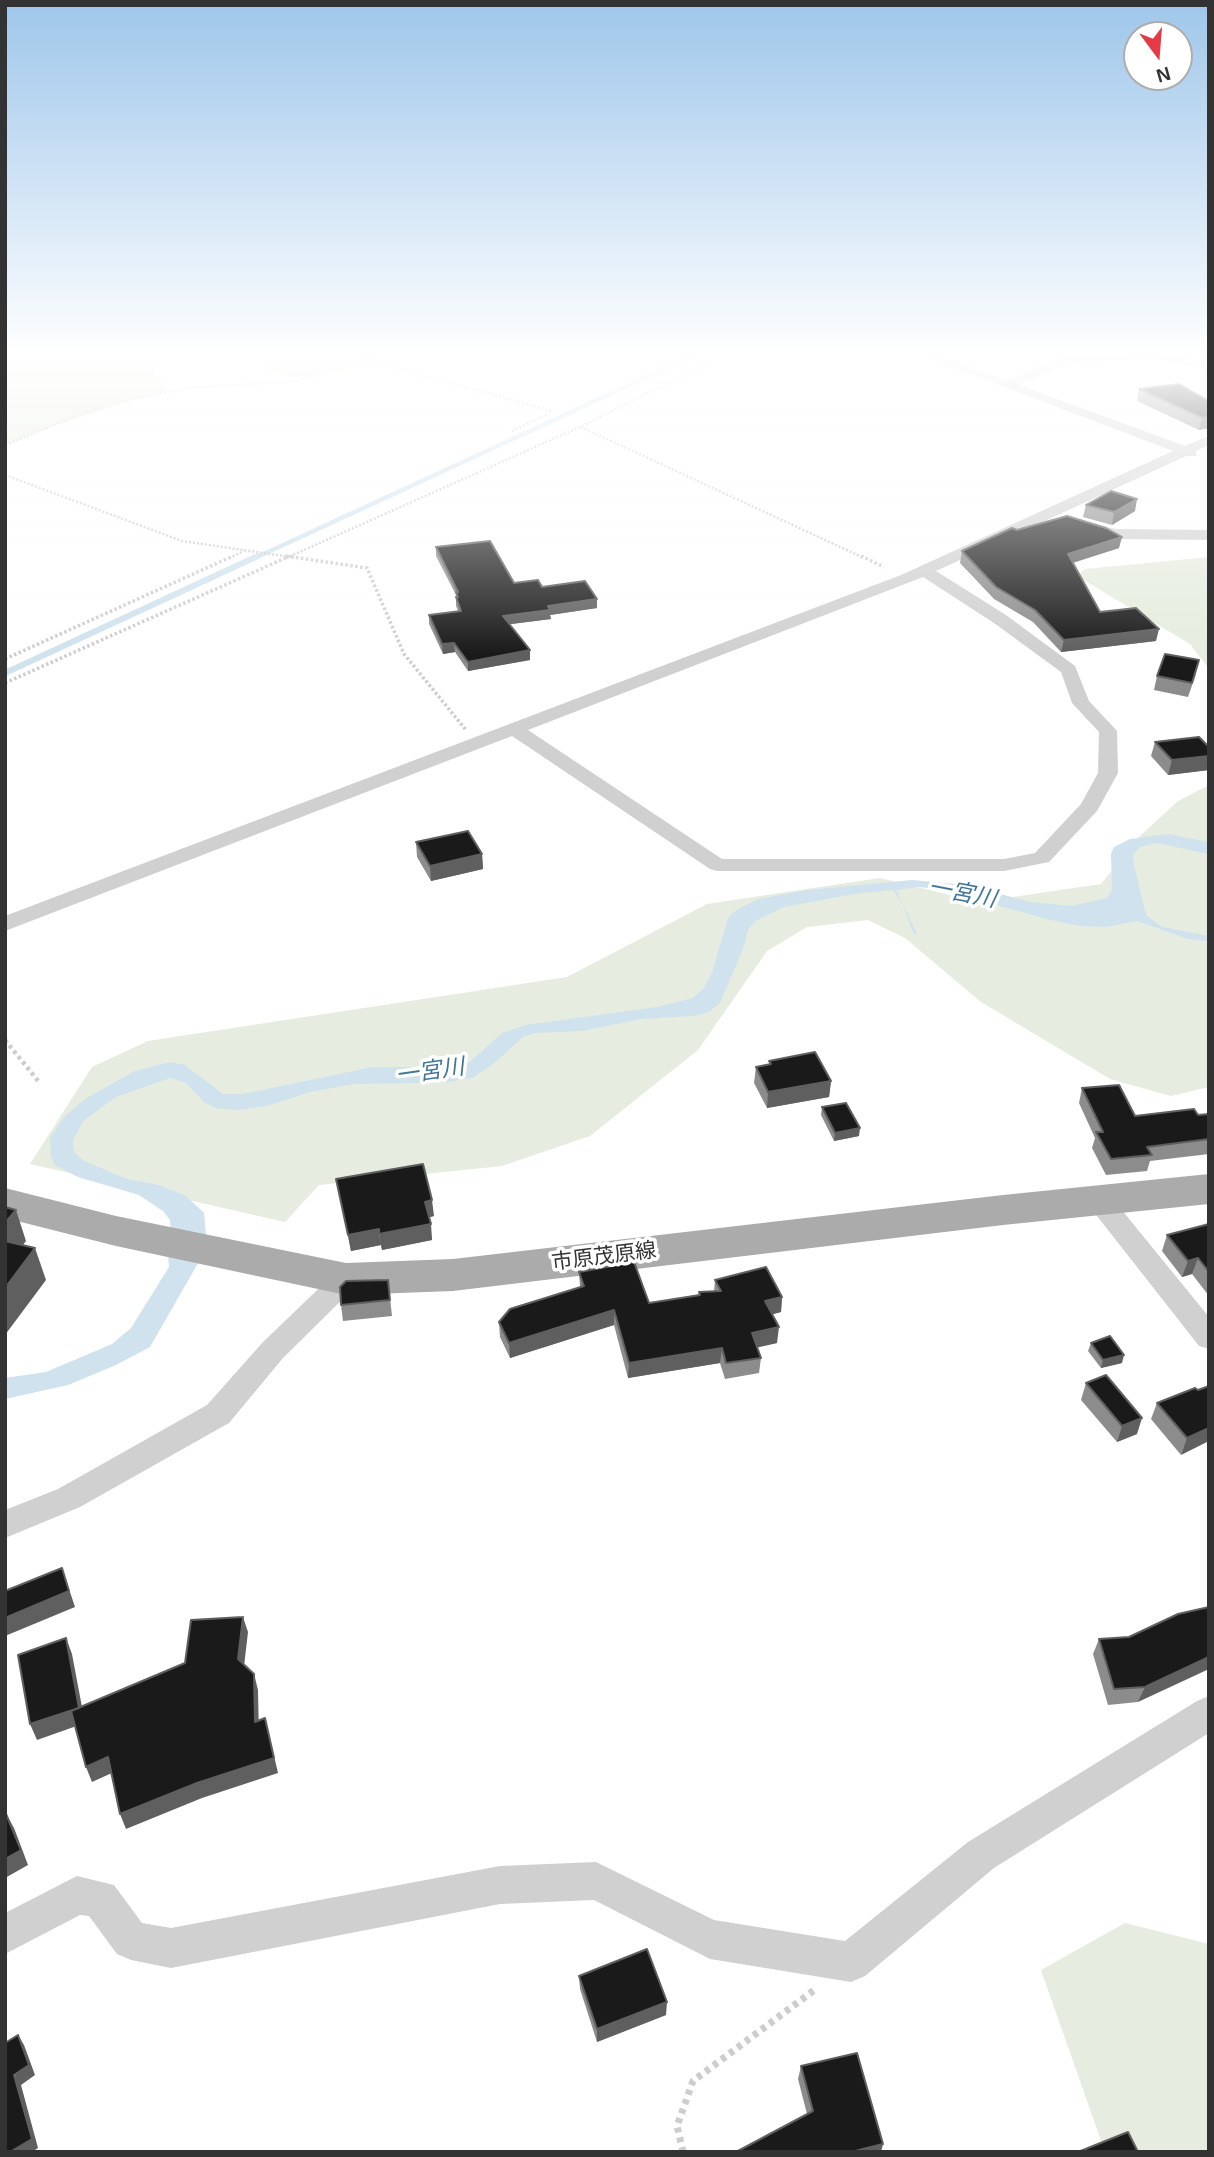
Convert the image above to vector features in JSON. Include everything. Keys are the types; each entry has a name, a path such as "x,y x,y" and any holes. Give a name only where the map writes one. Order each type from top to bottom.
{"main road":[{"name":"市原茂原線","path":"5,1203 116,1231 338,1277 453,1275 1209,1189"}],"street":[{"path":"5,924 916,574 1178,453"},
{"path":"1192,453 1209,458"},
{"path":"1047,513 1102,532 1209,535"},
{"path":"514,729 717,865 1004,865 1042,858 1090,807 1108,773 1108,731 1082,703 1069,670 1000,619 916,574"},
{"path":"1099,1200 1209,1338"},
{"path":"5,1524 69,1498 218,1414 338,1277"},
{"path":"5,1935 77,1895 100,1899 131,1940 171,1948 500,1885 596,1881 710,1938 851,1962 981,1855 1209,1713"}],"path":[{"path":"5,683 282,557 521,453"},
{"path":"639,453 916,574"},
{"path":"5,475 182,541 367,568 404,654 439,694 454,718 480,742"},
{"path":"5,659 246,552"},
{"path":"5,1040 39,1082"},
{"path":"683,2152 677,2126 693,2081 851,1962"}],"shaded area":[{"path":"1209,557 1209,669 1190,644 1077,576 1085,569"},
{"path":"1209,785 1209,1087 1171,1096 1110,1079 981,1002 905,938 868,920 807,927 767,951 698,1050 590,1136 502,1166 319,1185 285,1222 30,1164 92,1067 148,1041 567,977 707,904 880,878 979,902 1101,884 1139,837 1178,801"},
{"path":"1125,1923 1209,1944 1209,2152 1105,2152 1041,1970"}],"water":[{"name":"一宮川","path":"1167,834 1209,842 1209,854 1157,843 1140,847 1133,855 1146,915 1162,927 1209,936 1209,941 1188,939 1137,921 1105,927 1080,926 940,889 917,887 896,890 917,934 914,934 902,903 893,890 854,894 784,907 755,921 748,930 743,949 720,1003 709,1012 694,1016 641,1019 582,1031 535,1033 523,1037 493,1064 472,1078 449,1082 354,1084 310,1092 267,1106 238,1110 216,1108 204,1102 186,1083 170,1078 116,1097 83,1121 73,1140 74,1152 84,1161 127,1179 159,1185 186,1196 204,1213 206,1235 201,1258 150,1347 68,1385 5,1399 5,1378 46,1372 112,1344 131,1328 169,1267 168,1256 173,1251 170,1220 163,1211 139,1195 78,1177 55,1165 51,1157 50,1138 64,1117 85,1099 135,1071 171,1062 185,1065 223,1094 243,1094 373,1067 446,1067 470,1062 502,1033 526,1025 657,1007 693,998 704,988 712,973 728,918 735,911 758,899 808,890 912,880 967,885 1030,902 1072,906 1107,898 1112,890 1111,854 1114,847 1130,839"}],"building":[{"path":"1111,491 1137,499 1114,512 1086,505"},
{"path":"1067,516 1106,528 1122,537 1068,554 1100,612 1136,608 1159,629 1064,640 1035,610 996,587 962,551 1012,528 1017,530"},
{"path":"490,541 514,583 538,580 542,587 585,581 597,599 548,606 550,610 503,616 530,650 468,662 454,643 442,644 429,615 461,611 456,597 458,592 436,547"},
{"path":"1165,654 1199,660 1192,683 1157,676"},
{"path":"1199,737 1209,747 1209,756 1172,760 1155,742"},
{"path":"468,831 482,854 430,866 416,842"},
{"path":"815,1052 831,1081 768,1092 756,1067 771,1064 769,1061"},
{"path":"1119,1085 1135,1116 1194,1109 1198,1115 1209,1114 1209,1139 1147,1147 1152,1155 1111,1159 1096,1132 1103,1132 1082,1088"},
{"path":"846,1103 860,1128 835,1133 822,1107"},
{"path":"423,1164 432,1200 425,1202 431,1224 379,1234 379,1229 348,1235 336,1179"},
{"path":"5,1207 16,1210 5,1223"},
{"path":"1209,1224 1209,1272 1198,1258 1188,1261 1167,1235"},
{"path":"5,1241 35,1248 5,1288"},
{"path":"634,1262 649,1303 700,1295 699,1292 721,1291 715,1280 766,1267 782,1297 765,1301 779,1327 752,1333 761,1358 726,1363 722,1348 629,1363 614,1310 509,1343 499,1322 510,1309 584,1286 579,1272"},
{"path":"388,1280 390,1300 341,1305 340,1287 346,1281"},
{"path":"1110,1336 1124,1355 1103,1360 1091,1343"},
{"path":"1106,1375 1142,1418 1122,1426 1086,1383"},
{"path":"1209,1386 1209,1428 1187,1438 1157,1403 1195,1388 1198,1390"},
{"path":"62,1568 69,1591 5,1618 5,1591"},
{"path":"1209,1607 1209,1657 1145,1687 1114,1689 1099,1639 1129,1637 1178,1614"},
{"path":"243,1617 238,1659 254,1674 255,1722 265,1718 274,1758 197,1783 120,1814 108,1757 86,1767 71,1711 185,1663 191,1620"},
{"path":"66,1638 79,1708 30,1724 18,1655"},
{"path":"5,1814 21,1850 5,1859"},
{"path":"647,1949 667,2002 597,2029 579,1976"},
{"path":"18,2035 29,2065 14,2075 32,2139 10,2152 5,2152 5,2043"},
{"path":"857,2053 883,2144 851,2152 736,2152 813,2111 801,2066"},
{"path":"1128,2132 1138,2152 1078,2152"}],"waterway":[{"path":"255,558 483,453"},
{"path":"5,673 258,556"}]}
